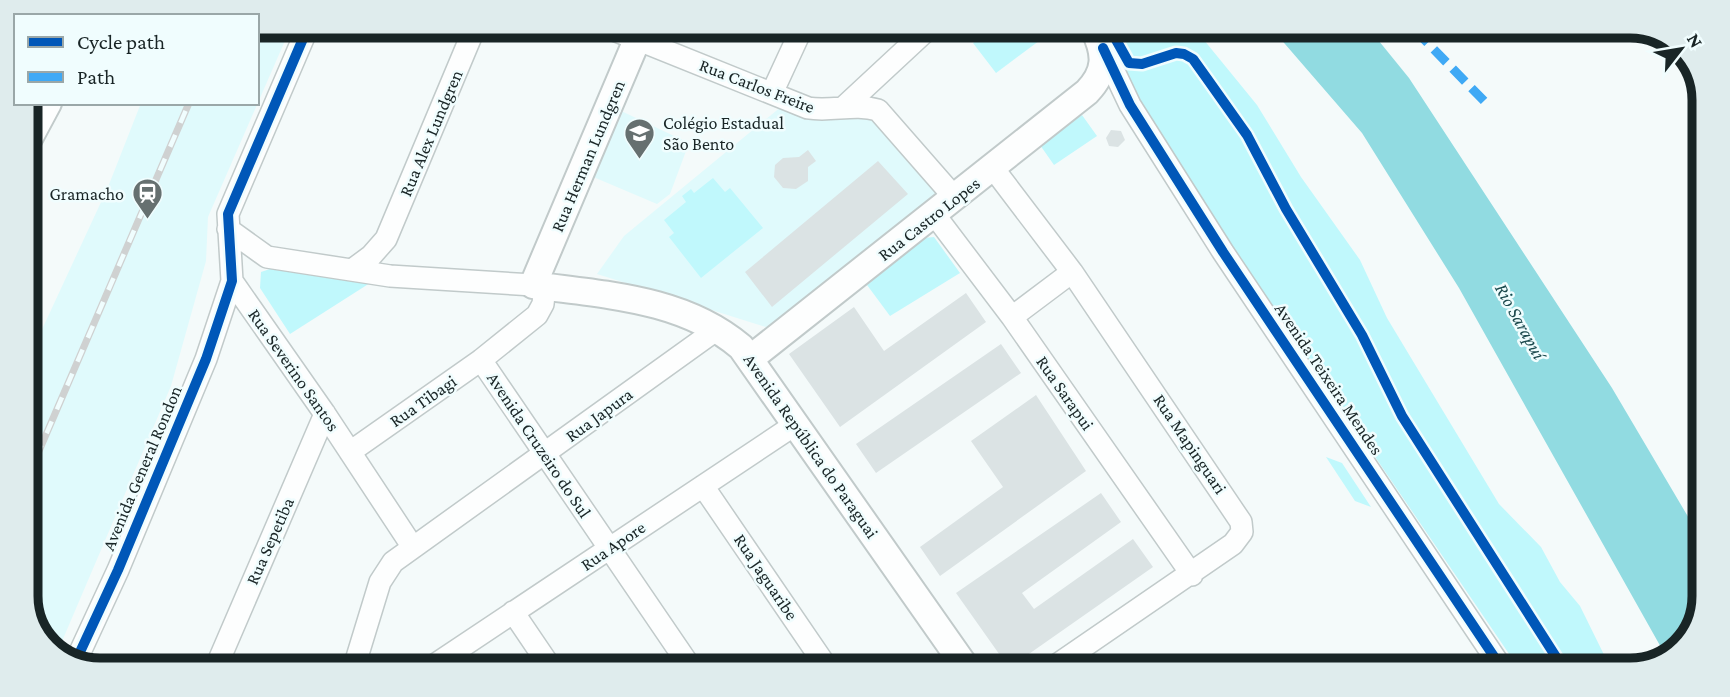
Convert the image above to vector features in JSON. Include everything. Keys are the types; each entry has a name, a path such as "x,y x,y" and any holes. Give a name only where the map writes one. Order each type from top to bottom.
{"main road":[{"name":"Rua Herman Lundgren","path":"539,286 637,38"},
{"path":"1094,84 1099,39"},
{"name":"Rua Castro Lopes","path":"751,358 993,169 1094,84"},
{"path":"38,122 47,105"},
{"name":"Avenida República do Paraguai","path":"539,286 611,293 662,307 729,338 751,358 959,658"}],"street":[{"path":"232,281 228,229 233,200 303,38"},
{"name":"Rua Alex Lundgren","path":"352,270 371,256 386,239 470,38"},
{"name":"Rua Carlos Freire","path":"648,38 808,108 821,110 845,106 878,110 944,206"},
{"path":"772,93 797,38"},
{"path":"845,106 918,38"},
{"name":"Avenida Teixeira Mendes","path":"1099,39 1130,105 1223,252 1495,658"},
{"path":"1094,84 1108,95 1130,105"},
{"name":"Rua Mapinguari","path":"993,169 1072,272 1241,522 1238,539 1192,575 1068,658"},
{"name":"Rua Sarapui","path":"944,206 1012,317 1192,575"},
{"name":"Avenida República do Paraguai","path":"228,229 267,257 395,276 539,286"},
{"path":"386,239 388,258 395,276"},
{"path":"232,281 243,270 267,257"},
{"path":"1012,317 1072,272"},
{"name":"Rua Severino Santos","path":"232,281 326,414 412,546"},
{"name":"Avenida General Rondon","path":"79,654 118,570 201,371 232,281"},
{"name":"Rua Tibagi","path":"350,452 481,360 541,310 539,286"},
{"name":"Rua Japura","path":"357,658 380,582 393,562 716,330"},
{"name":"Avenida Cruzeiro do Sul","path":"481,360 684,658"},
{"name":"Rua Sepetiba","path":"220,658 326,414"},
{"name":"Rua Apore","path":"445,658 796,424"},
{"name":"Rua Jaguaribe","path":"703,486 820,658"},
{"path":"513,612 544,658"}],"shaded area":[{"path":"259,38 286,38 259,100"},
{"path":"980,38 1043,38 996,73 973,43"},
{"path":"1110,38 1202,38 1257,105 1301,177 1360,260 1387,318 1499,504 1541,547 1560,582 1580,606 1606,658 1512,658 1208,211 1139,99"},
{"path":"140,105 257,105 208,217 206,261 171,386 61,644 47,628 39,601 38,337 108,187"},
{"path":"782,106 874,113 939,191 769,328 597,274 624,236"},
{"name":"Colégio Estadual São Bento","path":"617,109 689,143 670,194 657,204 591,176"},
{"path":"1082,115 1097,136 1054,165 1040,145"},
{"path":"713,178 725,192 730,188 763,228 701,278 669,237 674,233 664,220 686,202 682,196 691,189 694,193"},
{"path":"934,237 960,273 890,316 867,285 924,238"},
{"path":"273,268 370,283 290,334 260,288 261,272"},
{"path":"1326,457 1342,463 1371,507 1355,501"}],"water":[{"name":"Rio Sarapuí","path":"1280,38 1376,38 1409,78 1612,388 1692,523 1691,605 1681,631 1662,649 1459,288 1362,133"}],"building":[{"path":"1111,130 1121,131 1125,140 1118,147 1109,146 1106,138"},
{"path":"808,150 816,161 808,167 808,181 796,189 783,188 774,177 775,165 783,158 799,157"},
{"path":"878,161 908,194 772,307 745,272"},
{"path":"966,293 986,322 840,427 789,354 854,307 884,351"},
{"path":"1001,344 1021,373 876,473 856,444"},
{"path":"1036,395 1086,471 940,576 920,547 1003,487 971,441"},
{"path":"1101,493 1121,522 1022,593 1034,609 1133,539 1153,567 1023,658 1002,658 956,593"}],"railway":[{"path":"39,452 188,105"}],"marked path":[{"path":"1423,38 1490,107"}],"cycle path":[{"path":"79,654 118,570 206,359 232,281 228,214 303,38"},
{"path":"1115,38 1129,63 1142,64 1176,53 1193,59 1247,135 1286,209 1362,335 1402,416 1557,658"},
{"path":"1103,48 1130,105 1223,252 1495,658"}],"place":[{"name":"Colégio Estadual São Bento","path":"640,160"},
{"name":"Gramacho","path":"147,221"}]}
